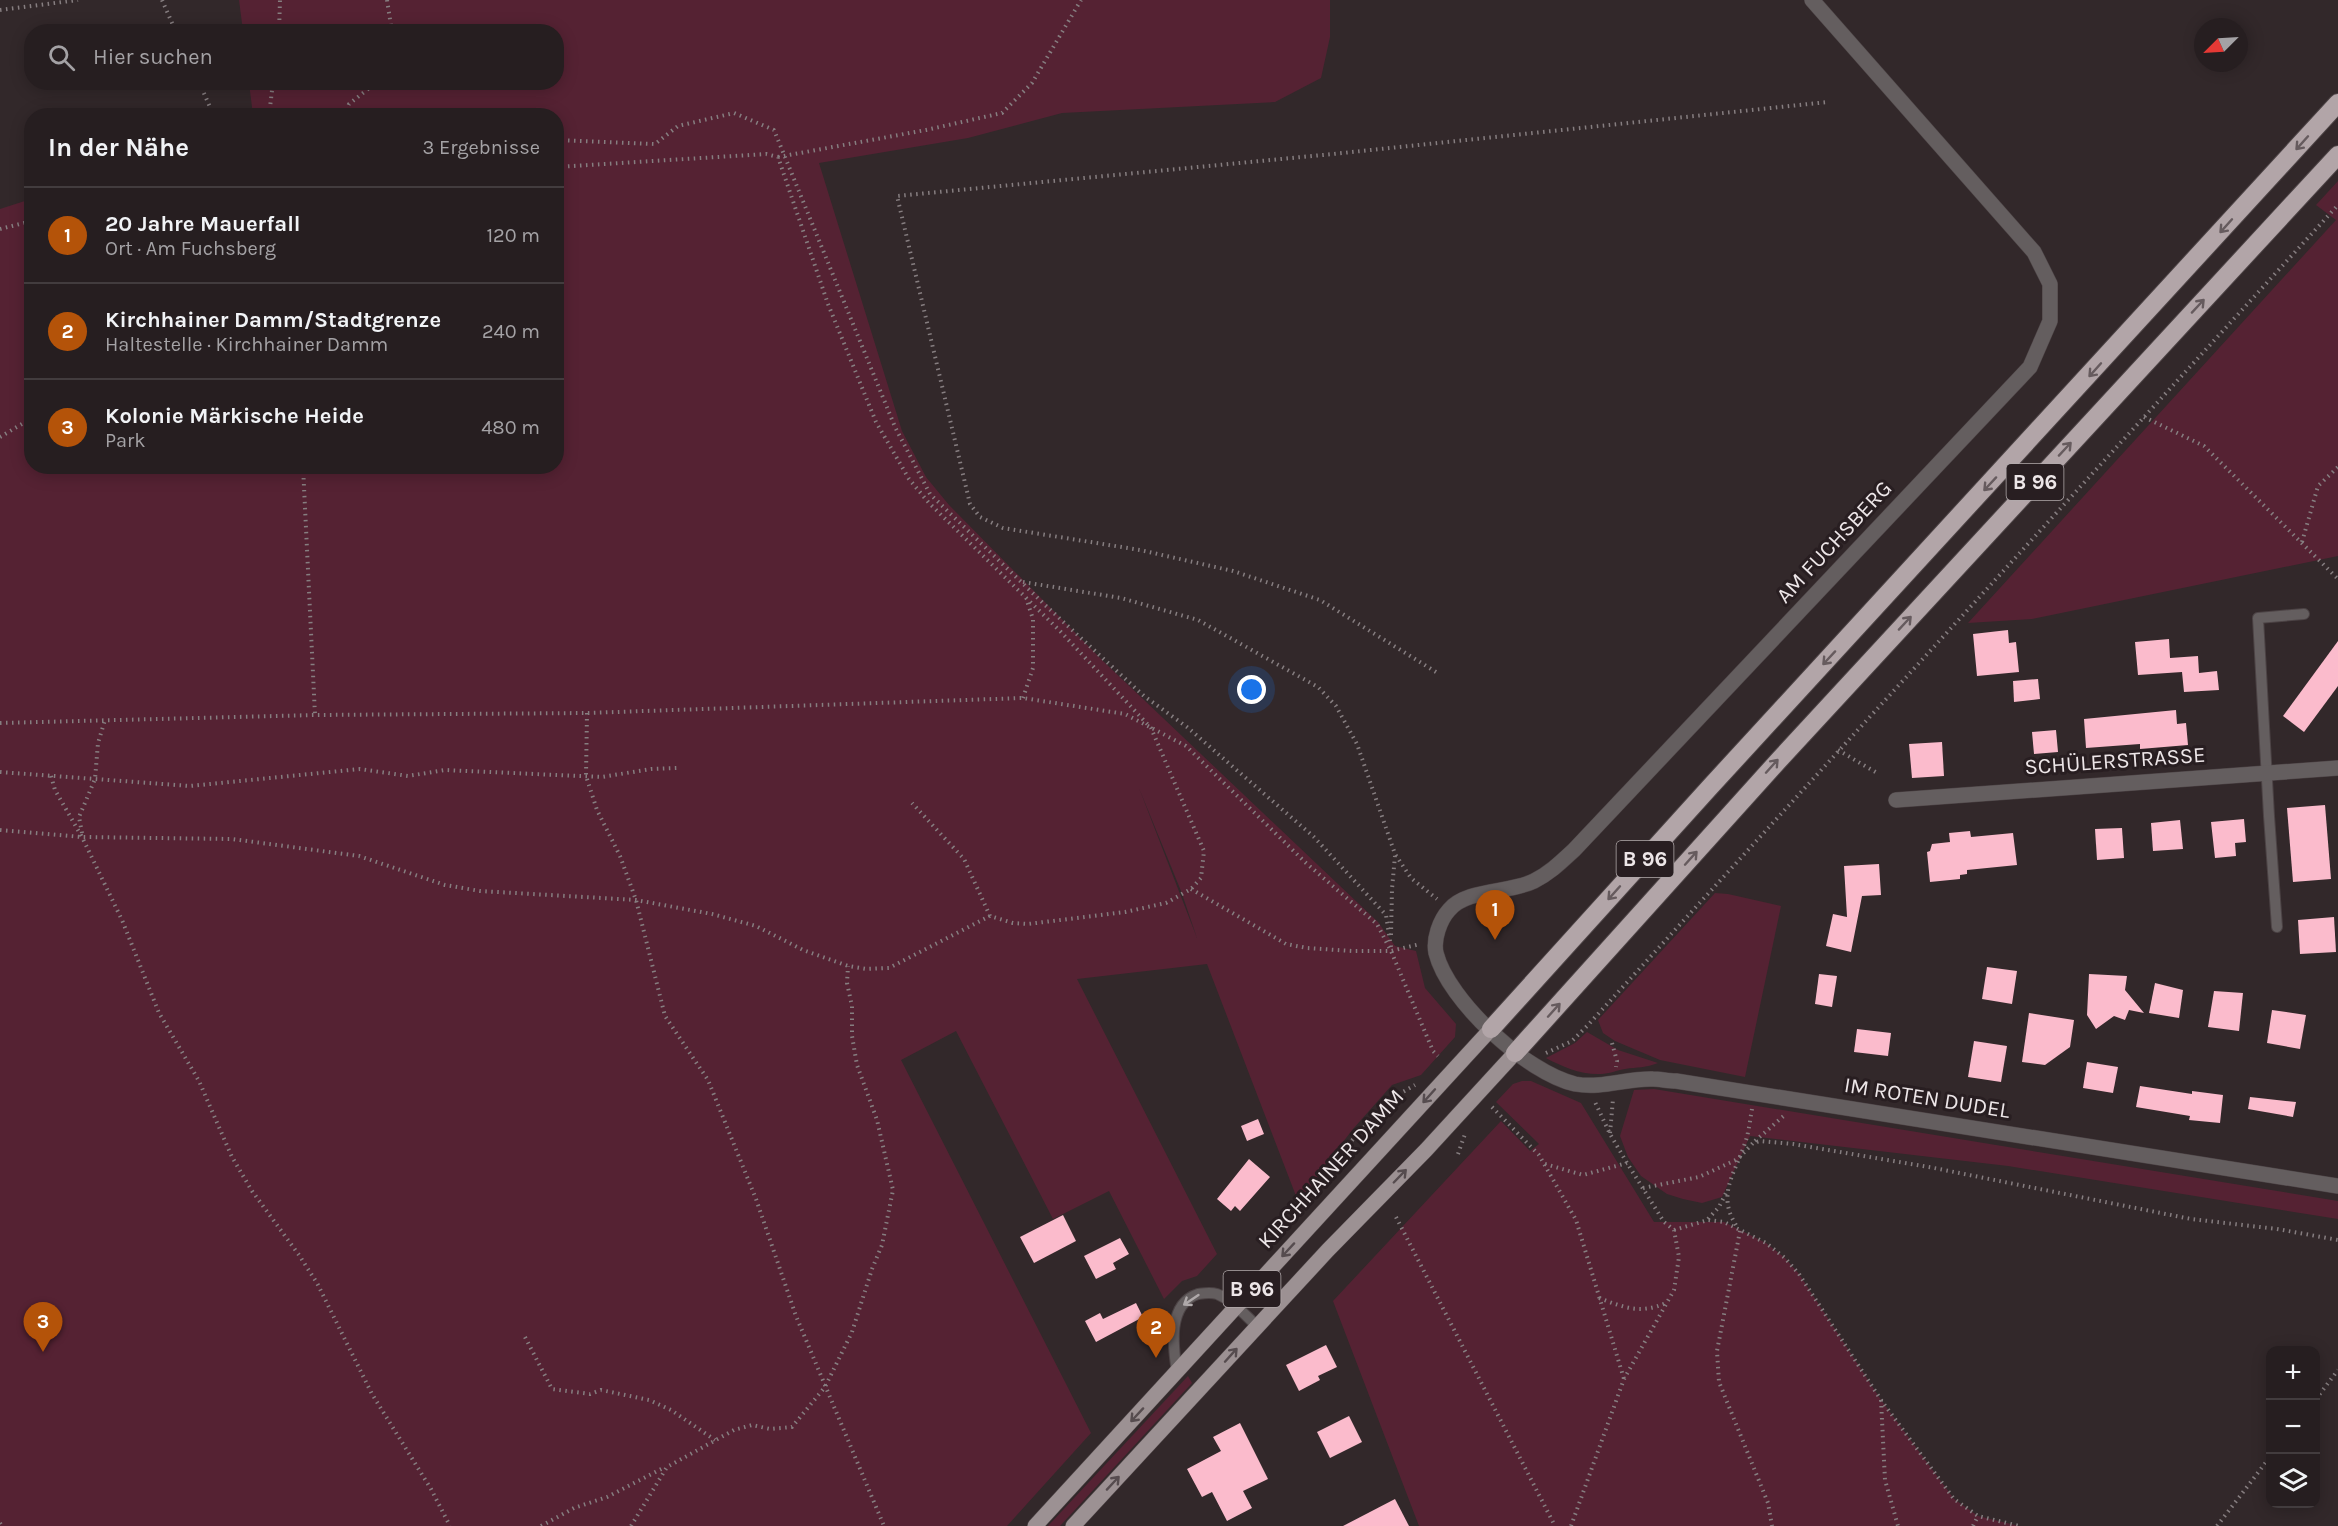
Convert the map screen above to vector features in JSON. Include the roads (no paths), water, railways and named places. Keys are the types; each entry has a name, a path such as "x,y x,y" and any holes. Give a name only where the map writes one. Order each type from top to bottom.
{"highway":[{"name":"B 96","path":"1491,1029 2338,103"},
{"name":"B 96","path":"1515,1053 1779,759 2338,155"}],"main road":[{"name":"KIRCHHAINER DAMM","path":"1035,1526 1491,1029"},
{"name":"B 96","path":"1073,1526 1257,1326 1515,1053"}],"street":[{"name":"AM FUCHSBERG","path":"1491,1029 1457,994 1445,975 1436,952 1436,939 1449,909 1467,898 1533,882 1551,871 1574,850 2030,367 2050,321 2050,284 2034,252 1812,0"},
{"name":"SCHÜLERSTRASSE","path":"1896,800 2338,768"},
{"path":"1491,1029 1515,1053"},
{"name":"IM ROTEN DUDEL","path":"1515,1053 1531,1065 1574,1083 1593,1086 1652,1079 1752,1092 2338,1186"}],"lane":[{"path":"2277,927 2258,618 2304,614"},
{"path":"1177,1372 1173,1347 1176,1314 1185,1301 1195,1295 1207,1292 1218,1295 1236,1306 1257,1326"}],"place":[{"name":"20 Jahre Mauerfall","path":"1495,940"},
{"name":"Kolonie Märkische Heide","path":"43,1352"},
{"name":"Kirchhainer Damm/Stadtgrenze","path":"1156,1358"}]}
